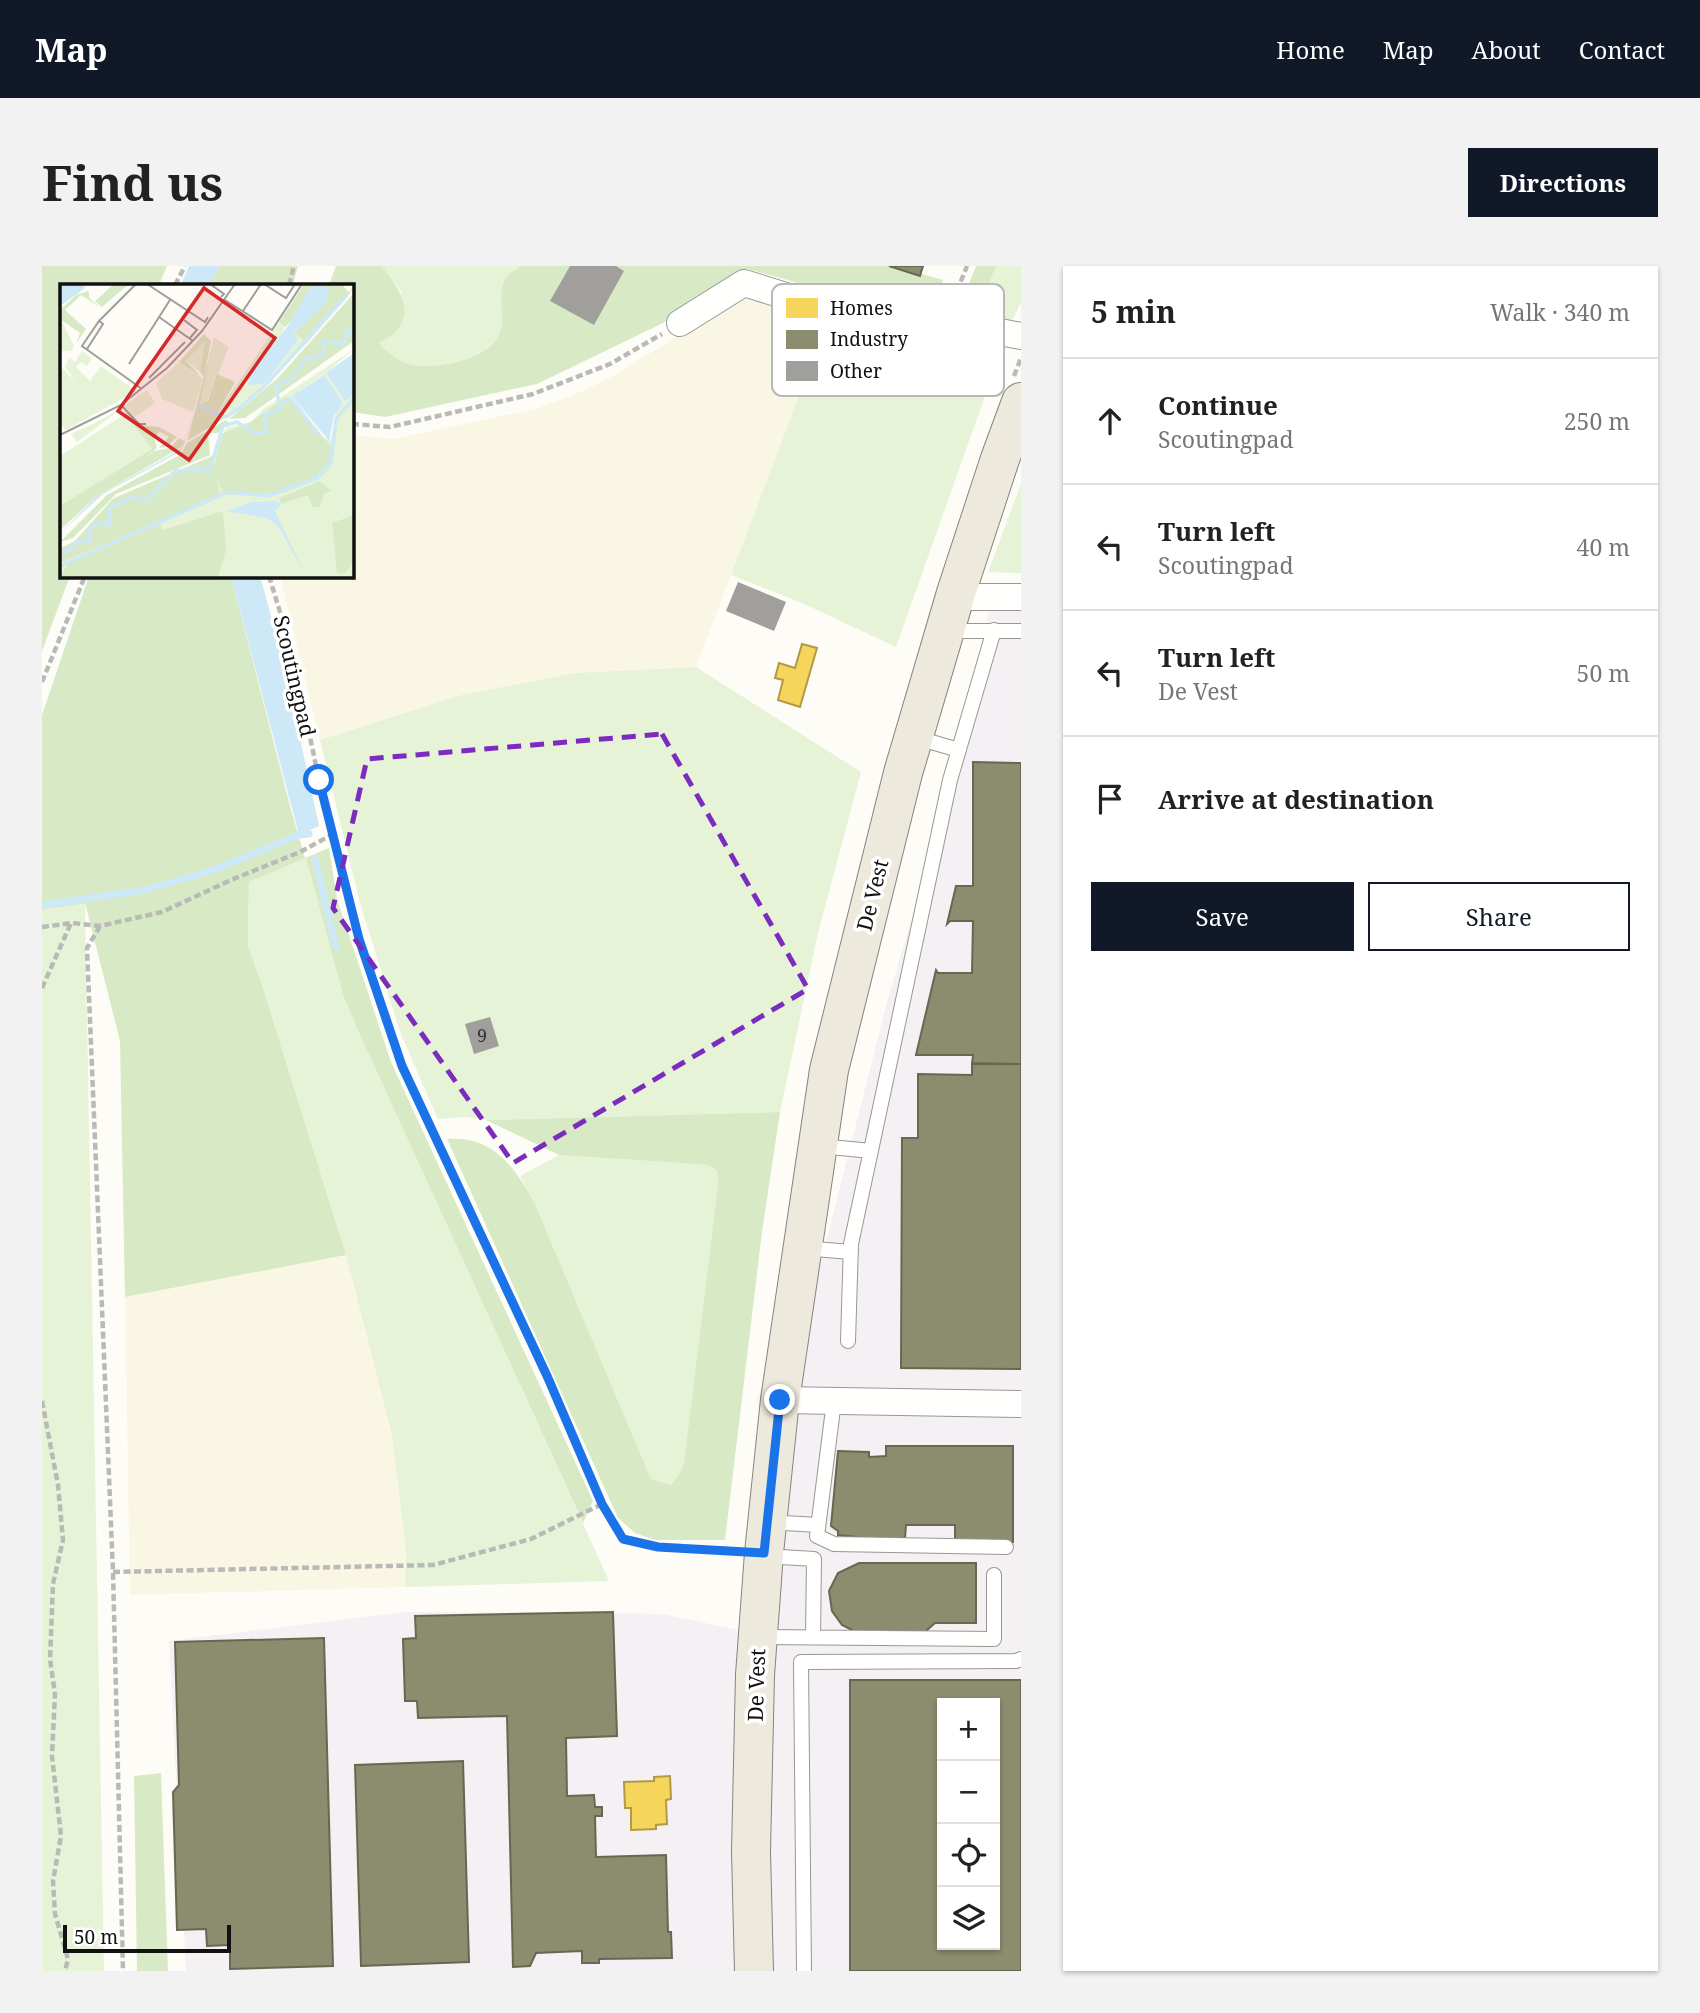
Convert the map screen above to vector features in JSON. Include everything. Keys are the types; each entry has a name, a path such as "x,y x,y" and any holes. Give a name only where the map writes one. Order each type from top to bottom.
{"main road":[{"name":"De Vest","path":"754,1971 751,1852 758,1637 765,1544 780,1400 828,1070 944,631 1021,402"}],"street":[{"path":"680,323 744,282 772,291"},
{"path":"956,593 970,597 1021,597"},
{"path":"780,1400 1021,1404"}],"lane":[{"path":"944,631 1021,631"},
{"path":"848,1341 851,1252 871,1151 950,780 994,631"},
{"path":"914,737 959,750"},
{"path":"817,1146 871,1151"},
{"path":"802,1248 851,1252"},
{"path":"834,1401 817,1536 834,1544 1006,1547"},
{"path":"765,1544 818,1525"},
{"path":"765,1544 814,1559 813,1637"},
{"path":"758,1637 994,1639 993,1575"},
{"path":"804,1971 801,1662 1021,1659"}],"path":[{"path":"176,284 185,266"},
{"path":"289,284 293,266"},
{"path":"960,284 967,266"},
{"path":"354,424 390,427 533,394 610,363 680,323"},
{"path":"42,682 84,578"},
{"name":"Scoutingpad","path":"271,578 292,651 319,780 359,939 402,1066 548,1378 602,1504 623,1539 658,1547 765,1544"},
{"path":"42,927 71,923 100,926 162,912 300,852 333,834"},
{"path":"42,988 71,923"},
{"path":"100,926 87,948 113,1572 123,1971"},
{"path":"42,1401 58,1485 63,1540 53,1584 50,1660 55,1694 52,1756 61,1836 52,1881 55,1914 68,1959 65,1971"},
{"path":"113,1572 433,1565 531,1539 602,1504"}],"highlighted area":[{"path":"662,734 808,989 513,1163 333,908 367,759"}],"shaded area":[{"path":"746,294 772,303 772,396 799,396 696,667 575,673 461,695 320,740 280,578 354,578 354,435 394,439 535,409 611,377"},
{"path":"992,597 1021,598 1021,1971 186,1971 169,1641 405,1612 662,1614 762,1635 789,1389 887,1002 955,773"},
{"path":"346,1255 392,1435 406,1553 405,1587 130,1595 125,1297"}],"green space":[{"path":"42,266 167,266 159,284 60,284 60,578 69,578 42,651"},
{"path":"219,266 298,266 293,284 210,284"},
{"path":"336,266 382,266 401,296 405,312 398,329 379,343 391,355 405,363 429,366 457,362 493,344 501,328 504,282 508,275 520,266 895,266 943,280 941,284 799,284 747,269 663,323 537,384 385,417 354,412 354,284 329,284"},
{"path":"382,266 520,266 508,275 504,282 501,328 493,344 457,362 429,366 405,363 391,355 379,343 397,330 401,291"},
{"path":"976,266 996,266 989,284 969,284"},
{"path":"996,266 1021,266 1021,302 1012,321 1004,319 1004,284 989,284"},
{"path":"799,396 985,396 896,647 802,603 731,575"},
{"path":"1021,484 1021,573 988,572"},
{"path":"88,578 232,578 305,858 329,848 337,899 391,1062 593,1501 583,1523 343,995 306,858 249,882 248,946 346,1255 125,1297 120,1041 85,903 42,910 42,715"},
{"path":"696,667 861,772 818,933 780,1112 438,1119 400,1032 360,903 320,740 461,695 575,673"},
{"path":"306,858 343,995 609,1581 405,1587 406,1552 392,1435 346,1255 248,946 249,882"},
{"path":"85,902 104,1971 42,1971 42,910"},
{"path":"780,1112 762,1232 725,1540 655,1540 635,1533 618,1518 447,1139 463,1139 490,1148 501,1156 519,1178 535,1204 651,1479 671,1485 684,1463 718,1184 717,1171 709,1165 559,1155 486,1120"},
{"path":"559,1155 709,1165 717,1171 718,1184 684,1463 671,1485 651,1479 535,1204 520,1176"},
{"path":"161,1773 168,1971 137,1971 134,1776"}],"water":[{"path":"189,266 219,266 210,284 181,284"},
{"path":"232,578 261,578 283,660 319,826 299,835"}],"building: Homes":[{"path":"802,644 817,648 800,707 778,700 783,680 775,678 779,663 795,668"},
{"path":"670,1776 671,1799 666,1800 667,1824 656,1825 656,1829 631,1830 631,1808 625,1808 624,1782 654,1781 654,1777"}],"building: Industry":[{"path":"889,266 923,266 920,276"},
{"path":"973,762 1021,763 1021,1064 972,1064 973,1055 916,1055 936,970 938,973 972,973 973,921 950,921 947,924 956,886 973,886"},
{"path":"972,1063 1021,1064 1021,1369 901,1368 902,1138 918,1138 918,1074 972,1075"},
{"path":"886,1446 1013,1446 1013,1542 955,1542 955,1525 906,1525 905,1538 895,1538 895,1541 838,1535 838,1531 831,1526 838,1451 869,1452 869,1457 886,1456"},
{"path":"859,1563 976,1563 976,1623 935,1623 925,1632 854,1631 842,1625 832,1611 829,1591 838,1573"},
{"path":"613,1612 617,1736 566,1738 567,1796 594,1795 595,1807 602,1807 602,1816 595,1816 596,1857 666,1855 668,1932 671,1932 672,1958 599,1959 599,1963 582,1963 582,1951 536,1953 530,1966 513,1967 507,1716 418,1718 417,1701 405,1701 403,1639 416,1638 415,1616"},
{"path":"324,1638 333,1966 230,1969 230,1945 207,1946 206,1929 177,1930 173,1792 179,1785 175,1642"},
{"path":"850,1680 1021,1680 1021,1971 850,1971"},
{"path":"463,1761 469,1962 361,1966 355,1765"}],"building: Other":[{"path":"570,266 616,266 624,271 594,325 550,301"},
{"path":"738,582 786,602 774,631 726,611"},
{"path":"490,1017 499,1046 474,1054 465,1024"}],"waterway":[{"path":"42,905 145,890 213,870 299,835 309,834"},
{"path":"315,859 336,947"}],"route":[{"path":"319,780 359,939 402,1066 548,1378 602,1504 623,1539 658,1547 764,1553 780,1400"}]}
